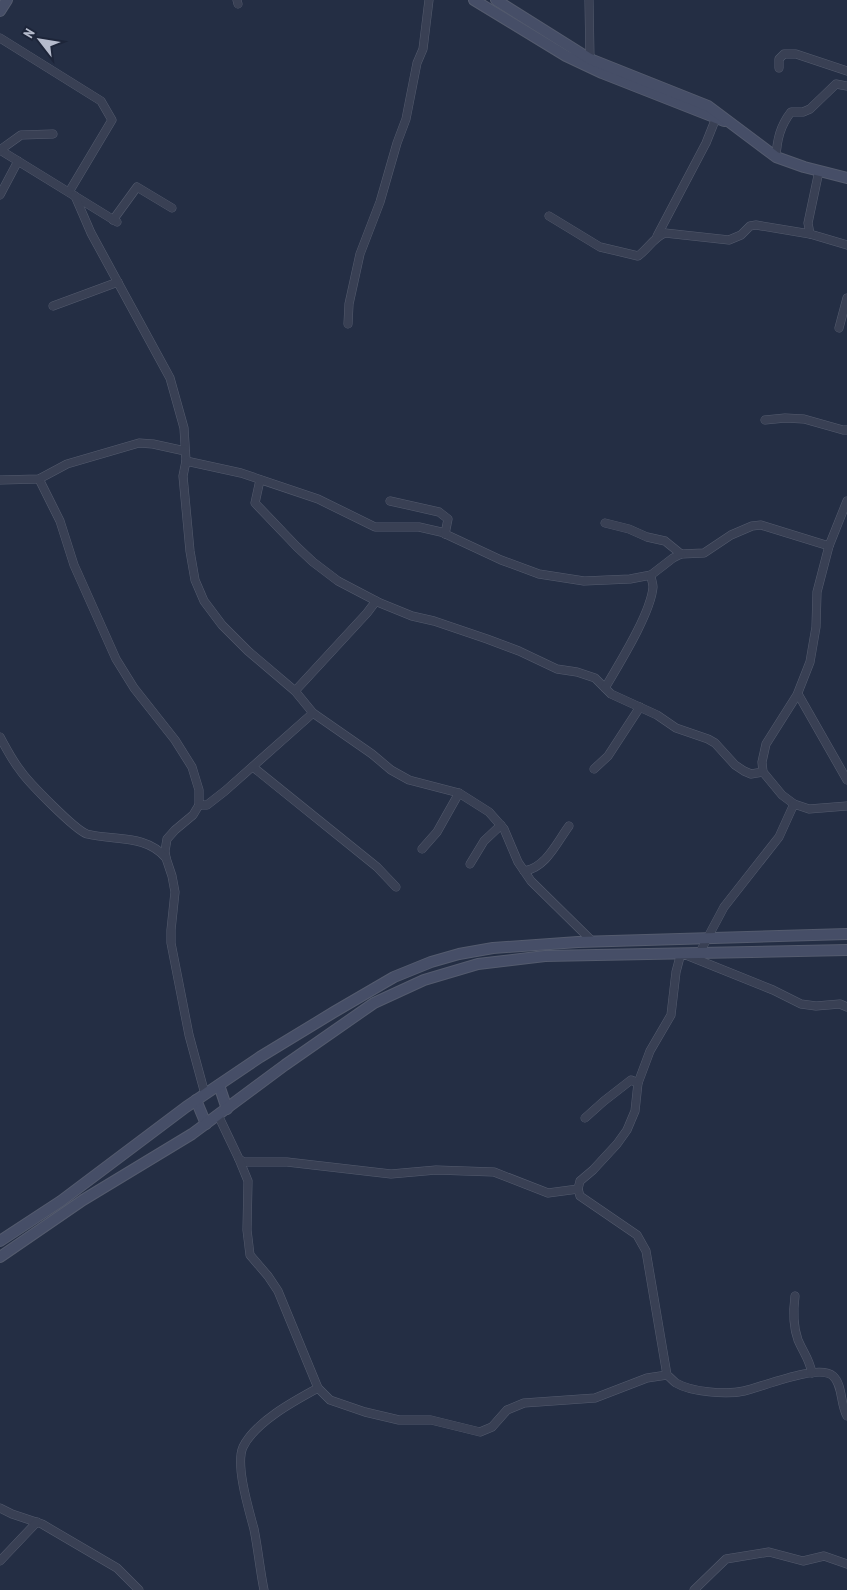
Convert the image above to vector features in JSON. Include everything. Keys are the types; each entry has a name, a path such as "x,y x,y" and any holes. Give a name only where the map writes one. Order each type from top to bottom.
{"main road":[{"path":"0,11 8,0"},
{"path":"474,0 566,56 587,61 708,106 776,157 847,178"},
{"path":"496,0 587,61 732,124"},
{"path":"0,1241 61,1201 205,1094 334,1012 394,977 431,962 459,954 493,948 592,941 847,934"},
{"path":"0,1257 83,1200 192,1134 285,1065 374,1003 424,980 478,964 545,956 847,950"},
{"path":"219,1085 227,1109"},
{"path":"196,1100 206,1124"}],"street":[{"path":"348,324 349,304 360,254 380,202 397,142 406,119 417,63 423,49 429,0"},
{"path":"587,61 589,0"},
{"path":"0,38 101,101 112,120 72,194"},
{"path":"779,68 779,59 784,54 796,54 847,71"},
{"path":"776,157 778,138 785,120 791,112 803,112 810,109 836,84 847,86"},
{"path":"549,216 600,247 638,256 648,248 657,236 706,143 716,118"},
{"path":"53,134 21,135 0,150 115,221 137,187 172,208"},
{"path":"0,195 18,161"},
{"path":"810,234 808,223 819,171"},
{"path":"72,194 91,233 170,378 184,428 186,461 183,476 190,551 195,580 204,601 222,625 248,651 295,691 313,713 372,754 391,770 409,780 459,794 489,812 501,825 524,871 539,891 592,941"},
{"path":"657,236 665,232 729,240 741,235 750,226 756,226 810,234 847,245"},
{"path":"53,306 118,282"},
{"path":"840,328 847,298"},
{"path":"765,420 804,419 847,430"},
{"path":"0,480 39,479 67,464 139,443 185,451"},
{"path":"186,461 241,474 318,500 375,527 419,527 445,534 501,560 539,574 584,581 630,579 650,575 681,554 704,553 731,535 752,526 761,526 829,546"},
{"path":"39,479 60,521 74,565 116,659 134,688 175,740 192,767 199,790 199,805 193,815 167,839 165,851 175,892 171,943 189,1035 205,1094"},
{"path":"260,480 255,503 313,562 338,581 376,601 412,616 434,620 520,651 557,669 577,672 595,678 611,694 657,715 676,728 715,743 744,771 751,774 763,772"},
{"path":"847,500 829,546 817,592 816,628 810,662 798,694 766,744 762,762 763,772 782,795 794,804 809,808 847,806"},
{"path":"390,501 439,512 448,519 445,534"},
{"path":"604,523 665,541 681,554"},
{"path":"605,688 630,644 648,606 653,586 650,575"},
{"path":"295,691 376,601"},
{"path":"798,694 847,780"},
{"path":"594,769 608,756 640,707"},
{"path":"199,805 207,805 313,713"},
{"path":"0,737 19,769 29,781 85,833 138,841 161,852 166,858"},
{"path":"253,767 377,866 396,887"},
{"path":"422,849 437,832 459,794"},
{"path":"700,952 724,907 779,837 794,804"},
{"path":"470,864 484,841 501,825"},
{"path":"524,871 531,870 542,863 569,826"},
{"path":"847,1007 840,1004 816,1006 801,1004 773,990 681,953 670,1015 665,1028 650,1051 638,1083 635,1111 617,1144 580,1181 578,1189 580,1196 637,1235 646,1251 667,1375 676,1383 712,1393 742,1391 771,1384 791,1376 832,1374 838,1381 847,1416"},
{"path":"585,1118 631,1080 638,1083"},
{"path":"218,1115 248,1181 247,1230 250,1255 278,1291 318,1388 330,1400 365,1412 398,1420 431,1420 480,1432 492,1427 507,1410 524,1403 595,1398 647,1378 667,1375"},
{"path":"239,1159 244,1162 286,1162 391,1174 436,1170 494,1172 548,1194 578,1189"},
{"path":"795,1296 794,1320 798,1338 809,1359 812,1374"},
{"path":"264,1590 243,1480 241,1464 243,1448 254,1432 283,1408 318,1388"},
{"path":"0,1508 37,1522 117,1568 139,1590"},
{"path":"0,1561 37,1522"},
{"path":"694,1590 726,1559 769,1552 803,1561 824,1556 847,1564"}]}
